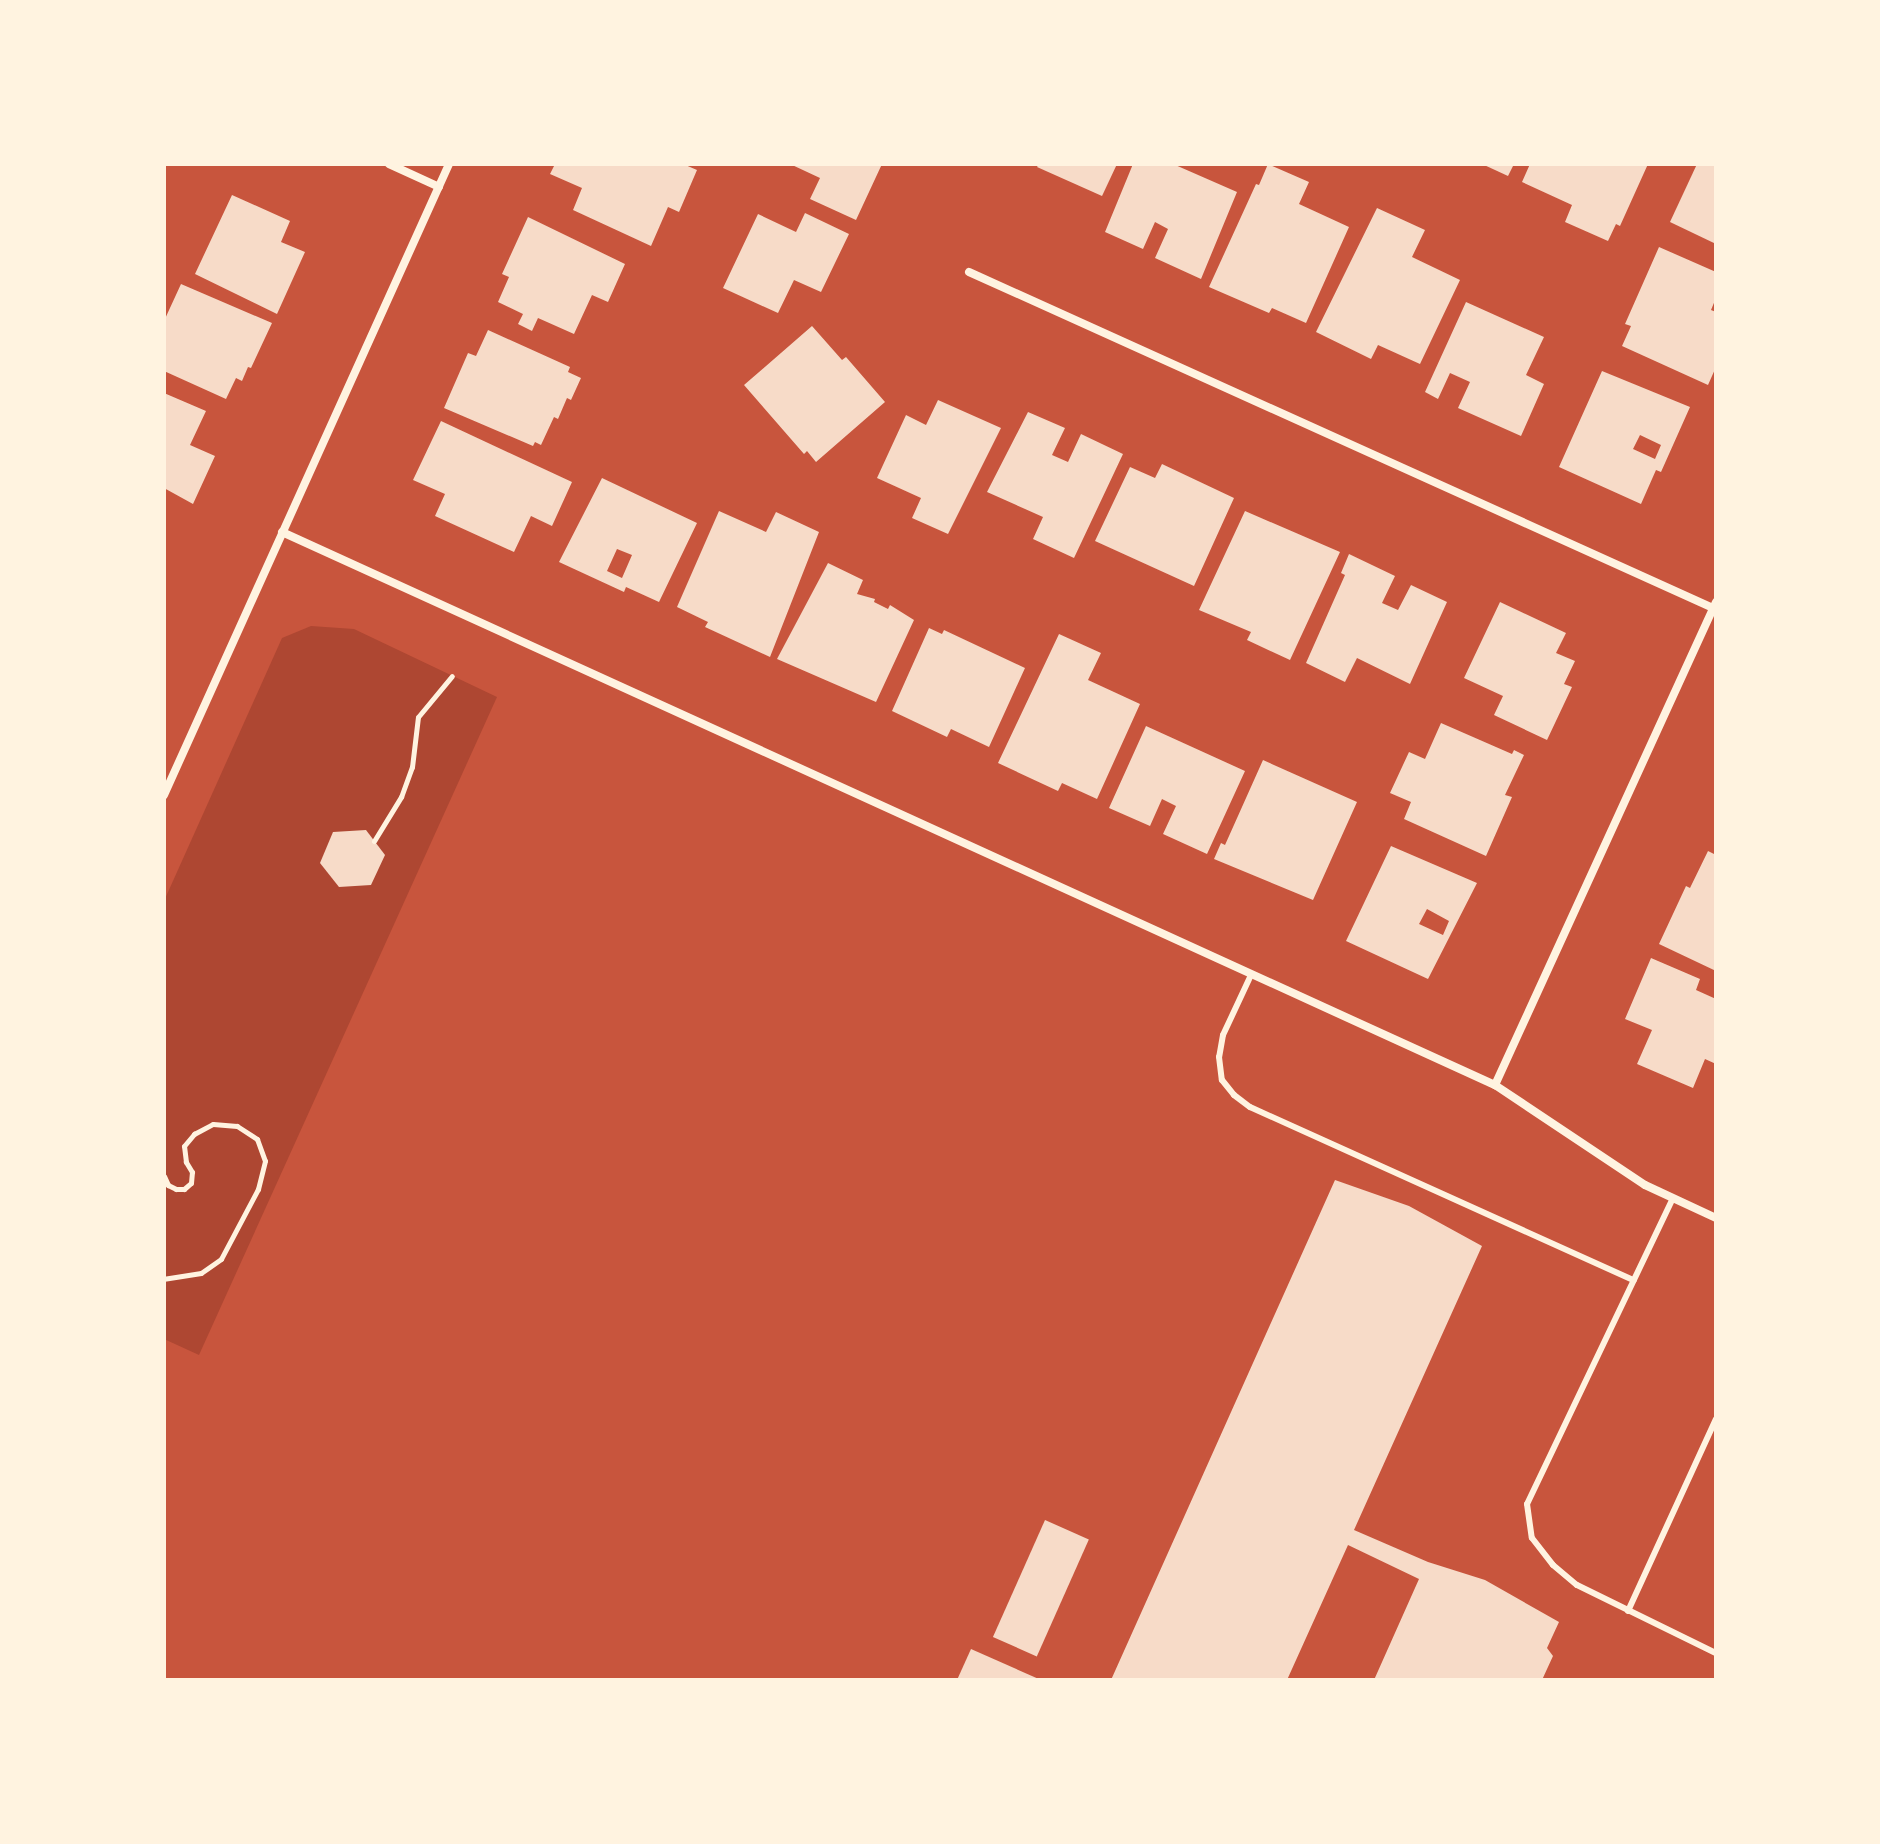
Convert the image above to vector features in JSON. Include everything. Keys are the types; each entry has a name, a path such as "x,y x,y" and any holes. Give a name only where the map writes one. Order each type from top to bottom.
{"street":[{"path":"389,164 439,187"},
{"path":"164,795 449,164"},
{"path":"969,272 1715,605 1495,1085"},
{"path":"282,532 1495,1085 1645,1185 1716,1218"}],"lane":[{"path":"1251,975 1223,1035 1219,1057 1222,1080 1234,1095 1250,1107 1634,1280"},
{"path":"1673,1198 1527,1504 1532,1538 1553,1565 1577,1585 1716,1653"},
{"path":"1628,1611 1716,1419"}],"path":[{"path":"374,841 401,797 412,767 418,717 452,676"},
{"path":"164,1176 168,1185 176,1189 184,1189 191,1183 192,1172 186,1162 184,1146 194,1134 213,1124 237,1126 257,1139 265,1161 258,1189 221,1259 201,1273 164,1279"}],"shaded area":[{"path":"311,626 354,629 497,697 199,1355 164,1339 164,901 282,638"}],"building":[{"path":"555,164 683,164 697,170 679,212 668,207 651,246 573,210 582,188 550,174"},
{"path":"790,164 882,164 856,220 810,199 820,178"},
{"path":"1039,164 1117,164 1102,196 1037,167"},
{"path":"1133,164 1173,164 1237,192 1201,279 1155,258 1168,229 1155,222 1143,249 1105,232"},
{"path":"1268,164 1309,182 1299,204 1349,227 1306,323 1272,308 1269,313 1209,287"},
{"path":"1482,164 1514,164 1508,176"},
{"path":"1530,164 1648,164 1620,226 1616,224 1608,241 1565,222 1572,205 1522,182"},
{"path":"1697,164 1716,164 1716,244 1670,222"},
{"path":"232,195 290,221 281,242 305,252 277,314 195,274"},
{"path":"1377,208 1425,230 1412,257 1460,280 1420,364 1378,345 1371,359 1316,332"},
{"path":"805,213 849,234 821,292 794,280 778,313 723,288 758,214 796,232"},
{"path":"528,217 625,264 608,302 592,295 574,334 538,318 532,331 518,324 523,314 498,302 509,277 502,274"},
{"path":"1659,247 1716,272 1716,298 1711,310 1716,312 1716,367 1708,385 1622,346 1631,326 1625,324"},
{"path":"181,284 272,323 251,368 248,367 242,381 236,378 226,399 164,371 164,321"},
{"path":"1466,302 1544,337 1526,375 1544,384 1521,436 1458,408 1470,382 1450,373 1438,399 1425,392"},
{"path":"812,326 842,360 846,357 885,402 816,462 807,451 804,454 744,385"},
{"path":"488,330 570,367 568,372 581,378 571,400 567,398 558,419 554,417 541,445 535,442 533,446 444,408 468,353 476,356"},
{"path":"1602,371 1690,407 1661,472 1656,470 1641,504 1559,467","holes":["1640,435 1661,445 1655,459 1633,449"]},
{"path":"164,393 206,411 190,445 215,456 193,504 164,488"},
{"path":"938,400 1001,428 948,534 912,518 921,498 877,478 906,415 926,425"},
{"path":"1028,412 1065,428 1052,455 1068,462 1081,434 1123,454 1074,558 1033,539 1043,517 987,492"},
{"path":"441,421 572,482 552,526 531,516 514,552 435,516 445,494 413,480"},
{"path":"1162,464 1234,498 1194,586 1095,541 1130,467 1155,478"},
{"path":"602,478 697,523 659,602 626,587 624,592 559,562","holes":["617,549 632,555 622,578 607,571"]},
{"path":"719,511 766,532 776,512 819,532 770,657 705,627 708,622 677,607"},
{"path":"1245,511 1340,552 1290,660 1247,640 1251,632 1199,610"},
{"path":"1349,554 1395,576 1382,603 1398,610 1411,585 1447,602 1410,684 1357,658 1345,682 1306,663 1345,575 1341,573"},
{"path":"828,563 863,580 857,594 875,599 874,602 888,609 890,605 914,620 876,702 777,659"},
{"path":"1500,602 1566,633 1556,653 1575,661 1564,684 1572,687 1547,740 1494,715 1503,696 1464,678"},
{"path":"929,628 942,634 944,630 1025,668 989,747 951,729 947,737 892,711"},
{"path":"1059,634 1101,653 1088,680 1140,704 1097,799 1062,783 1058,791 998,763"},
{"path":"1441,723 1512,754 1514,750 1524,755 1505,795 1512,797 1486,856 1404,819 1411,802 1390,793 1409,752 1425,759"},
{"path":"1146,726 1245,771 1207,854 1163,834 1176,806 1162,799 1150,826 1109,808"},
{"path":"1263,760 1357,802 1313,900 1214,859 1221,843 1225,845"},
{"path":"366,830 385,855 371,885 339,887 320,863 333,832"},
{"path":"1391,846 1477,883 1428,979 1346,941","holes":["1427,909 1449,921 1443,935 1419,924"]},
{"path":"1708,851 1716,855 1716,971 1659,944 1686,886 1690,888"},
{"path":"1651,958 1700,979 1696,990 1716,999 1716,1064 1705,1059 1693,1088 1637,1064 1652,1030 1625,1019"},
{"path":"1335,1180 1409,1206 1482,1246 1354,1530 1428,1562 1485,1580 1559,1622 1547,1648 1553,1656 1542,1680 1374,1680 1419,1579 1348,1545 1287,1680 1111,1680"},
{"path":"1045,1520 1089,1540 1037,1656 993,1637"},
{"path":"971,1649 1041,1680 957,1680"}]}
